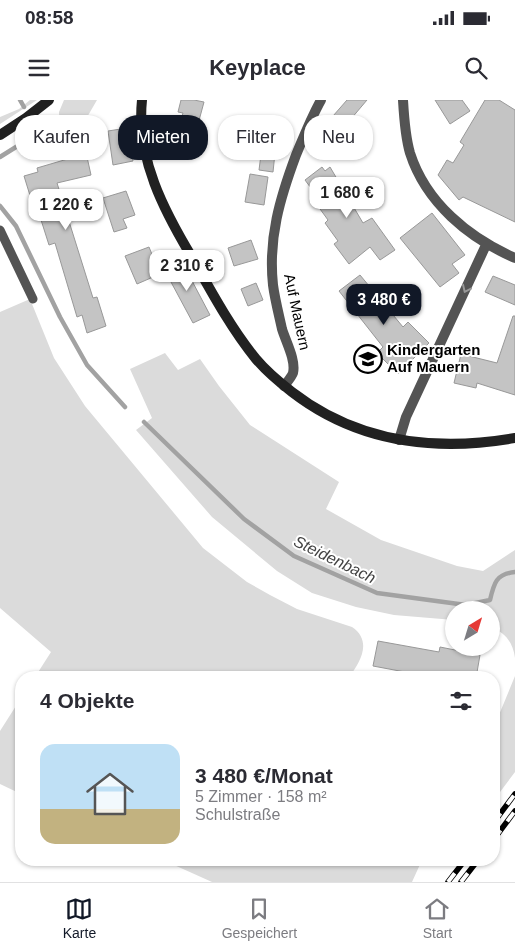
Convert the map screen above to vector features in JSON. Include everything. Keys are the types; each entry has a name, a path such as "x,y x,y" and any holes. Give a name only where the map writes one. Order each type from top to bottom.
{"street":[{"path":"0,135 49,100"},
{"path":"142,100 140,129 156,190 170,219 215,298 246,346 270,374 303,400 337,420 365,431 399,440 445,444 515,438"},
{"name":"Auf Mauern","path":"284,386 293,373 293,364 283,332 274,292 272,268 274,232 279,204 286,182 321,100"},
{"path":"403,100 410,153 424,183 432,195 455,220 486,245 515,258"},
{"path":"399,440 406,417 486,245"}],"lane":[{"path":"0,230 33,299"}],"shaded area":[{"path":"30,100 37,100 0,124 0,117 19,109"},
{"path":"64,100 97,100 88,115 59,115"},
{"path":"30,299 54,358 85,406 203,548 247,582 270,595 297,609 352,627 362,639 363,645 360,659 353,671 39,671 51,652 0,608 0,312"},
{"path":"165,353 178,370 200,359 250,425 339,482 326,509 381,540 457,566 483,571 515,550 515,658 513,648 508,639 500,632 500,601 445,601 445,619 394,615 356,607 312,593 277,571 212,517 136,430 152,418 130,369"},
{"path":"515,676 515,772 500,792 500,712"},
{"path":"15,707 15,791 0,784 0,731"},
{"path":"176,866 419,866 412,882 212,882"}],"building":[{"path":"181,100 204,102 200,115 182,115 183,113 178,112"},
{"path":"347,100 367,100 354,115 334,115"},
{"path":"435,100 462,100 470,111 450,124"},
{"path":"485,100 499,100 515,110 515,222 463,197 459,200 438,175 447,160 453,163 464,145 460,142"},
{"path":"118,129 118,160 133,161 113,165 108,131"},
{"path":"64,160 88,160 91,175 57,183 93,298 97,297 106,326 87,333 82,315 77,317 55,243 49,245 35,201 32,202 24,176 38,172 37,168"},
{"path":"260,160 274,160 273,172 259,170"},
{"path":"322,167 325,171 330,167 363,223 372,218 395,250 380,260 370,247 349,264 334,244 338,241 325,223 328,220 315,202 319,199 305,180"},
{"path":"250,174 268,177 264,205 245,202"},
{"path":"126,191 135,215 123,219 127,228 114,232 103,198"},
{"path":"432,213 465,255 452,264 459,273 440,287 400,238"},
{"path":"251,240 258,259 234,266 228,248"},
{"path":"149,247 160,274 137,284 125,256"},
{"path":"181,260 210,315 193,323 164,269"},
{"path":"360,275 403,327 408,322 429,343 398,374 377,353 383,347 339,291"},
{"path":"493,276 515,285 515,305 485,292"},
{"path":"256,283 263,300 248,306 241,289"},
{"path":"513,316 515,316 515,395 477,383 476,388 454,383 461,354 497,363"},
{"path":"378,641 439,652 440,647 445,648 445,656 480,656 477,671 400,671 373,666"}],"waterway":[{"name":"Steidenbach","path":"20,100 24,107"},
{"name":"Steidenbach","path":"0,157 15,148"},
{"name":"Steidenbach","path":"0,206 16,226 60,317 87,365 125,407"},
{"name":"Steidenbach","path":"144,422 244,519 294,556 377,593 466,605 490,600 497,580 504,575 515,572"}],"railway":[{"path":"500,814 515,794"},
{"path":"500,831 515,811"},
{"path":"448,882 460,866"},
{"path":"461,882 473,866"}],"place":[{"name":"Kindergarten Auf Mauern","path":"368,359"}]}
